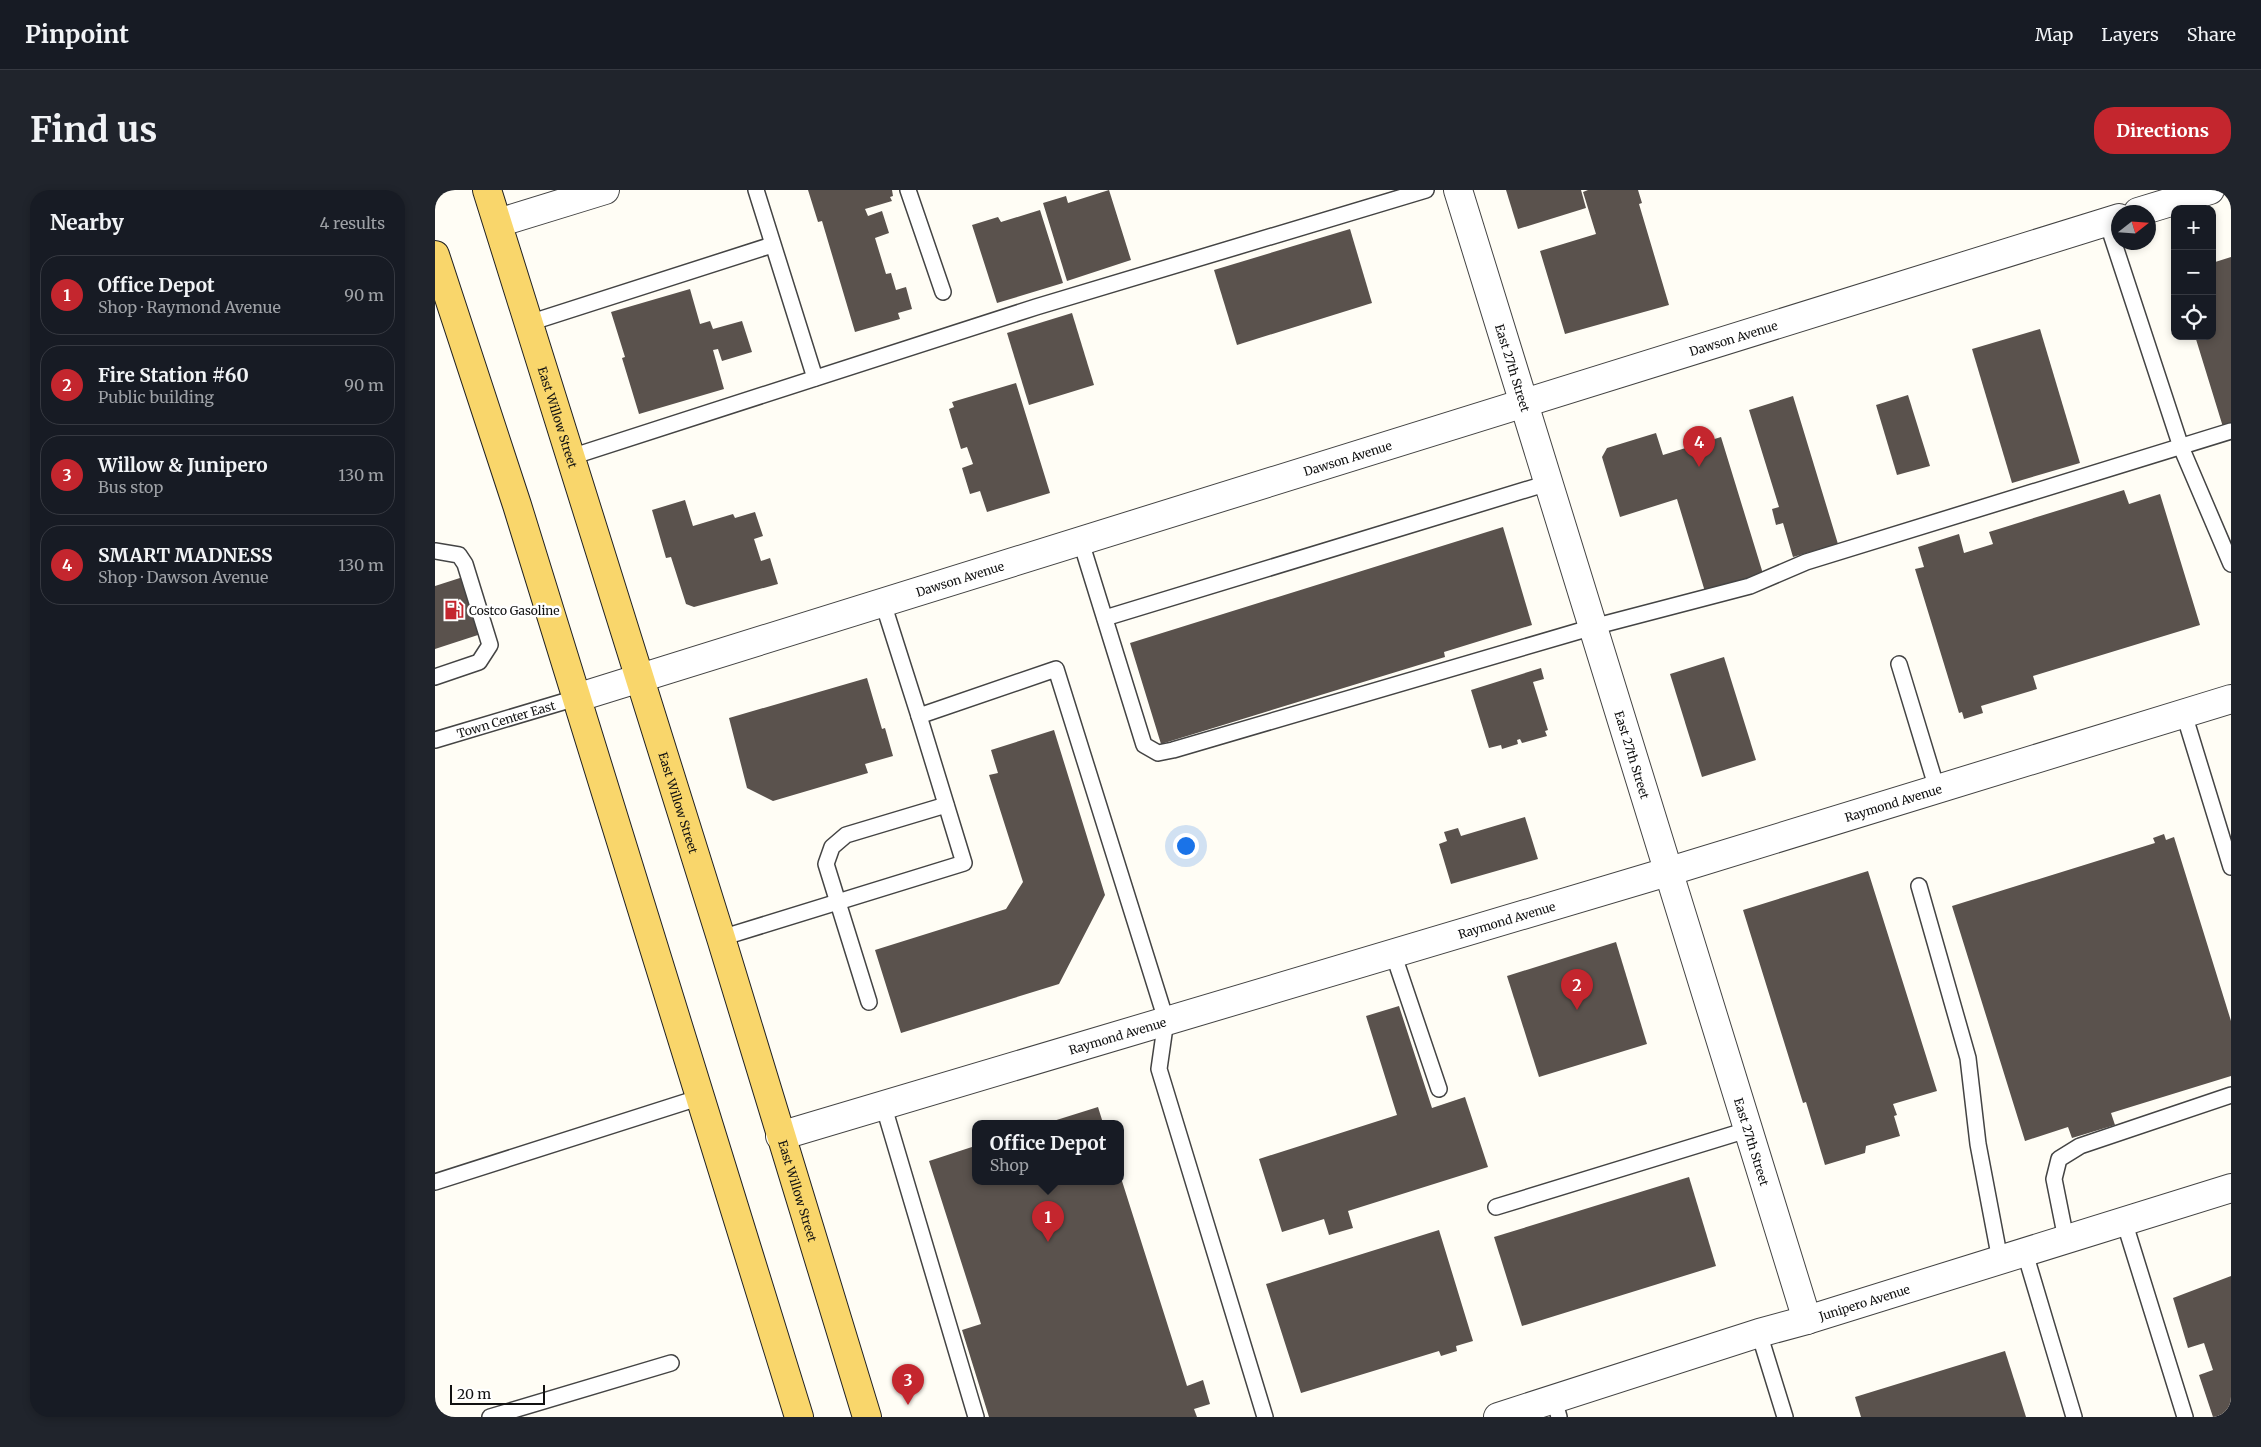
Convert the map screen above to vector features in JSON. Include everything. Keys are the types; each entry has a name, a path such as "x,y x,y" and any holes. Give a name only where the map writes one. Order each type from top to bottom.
{"main road":[{"name":"East Willow Street","path":"487,190 721,938 779,1136 867,1417"},
{"path":"435,255 517,505 799,1417"}],"street":[{"path":"498,223 605,190"},
{"name":"East 27th Street","path":"1458,190 1667,872 1807,1320"},
{"path":"2156,206 2210,190"},
{"name":"Dawson Avenue","path":"576,698 1524,405 2111,221"},
{"name":"Raymond Avenue","path":"779,1136 1667,872 2231,699"},
{"name":"Junipero Avenue","path":"1498,1417 1557,1408 1759,1333 1807,1320 2231,1188"}],"lane":[{"path":"756,190 815,378"},
{"path":"908,190 943,292"},
{"path":"571,457 1036,307 1426,190"},
{"path":"529,322 772,245"},
{"path":"2122,250 2181,447 2231,564"},
{"path":"1081,542 1145,745 1158,753 1593,627 1750,586 1806,562 2231,431"},
{"path":"1105,618 1548,483"},
{"path":"435,551 459,556 465,564 490,645 479,662 435,677"},
{"path":"721,938 964,863 883,603"},
{"path":"1899,664 1937,789"},
{"path":"919,716 1056,669 1166,1020 1159,1069 1265,1417"},
{"name":"Town Center East","path":"435,740 576,698"},
{"path":"2184,714 2231,867"},
{"path":"869,1002 826,864 832,847 846,835 946,805"},
{"path":"1919,886 1968,1058 1978,1144 2012,1257 2075,1417"},
{"path":"1393,953 1439,1089"},
{"path":"2066,1239 2054,1179 2059,1159 2080,1146 2231,1095"},
{"path":"435,1182 701,1097"},
{"path":"883,1104 976,1417"},
{"path":"1496,1207 1747,1130"},
{"path":"2124,1221 2185,1417"},
{"path":"1759,1333 1785,1417"},
{"path":"490,1417 671,1363"}],"building":[{"path":"808,190 892,190 893,196 890,197 892,201 865,209 868,216 882,211 889,233 875,238 886,274 891,273 896,290 906,287 912,309 898,313 900,319 855,332 822,221 818,222"},
{"path":"1109,190 1131,260 1067,281 1043,203 1066,196 1068,203"},
{"path":"1506,190 1581,190 1586,208 1518,229"},
{"path":"1588,190 1638,190 1642,203 1639,204 1669,305 1565,334 1540,251 1596,234 1583,192"},
{"path":"1040,210 1063,283 997,303 972,225 998,217 1001,222"},
{"path":"1350,229 1372,303 1237,345 1214,270"},
{"path":"2231,257 2231,424 2223,427 2196,340 2216,340 2216,262"},
{"path":"690,289 700,324 710,321 713,329 742,321 752,352 722,361 718,349 713,350 724,389 639,414 622,358 625,357 611,312"},
{"path":"1072,313 1094,385 1029,405 1007,333"},
{"path":"2040,329 2080,463 2012,483 1972,349"},
{"path":"1016,383 1050,493 987,512 980,491 970,494 962,468 973,464 967,447 961,449 949,409 954,407 952,402"},
{"path":"1908,395 1930,466 1897,475 1876,405"},
{"path":"1793,396 1838,544 1793,557 1783,523 1776,525 1772,509 1779,507 1749,410"},
{"path":"1656,433 1663,455 1721,437 1764,577 1706,595 1677,499 1620,517 1602,457 1607,448"},
{"path":"2124,490 2129,504 2160,494 2200,625 2033,676 2037,689 1981,706 1983,713 1964,719 1962,712 1959,713 1915,569 1924,567 1918,547 1959,534 1964,553 1993,544 1989,532"},
{"path":"685,500 693,526 733,514 735,518 755,512 763,536 754,539 761,561 770,558 778,584 694,607 686,604 671,557 666,558 652,510"},
{"path":"1503,527 1532,625 1444,652 1445,657 1161,744 1130,643"},
{"name":"Costco Gasoline","path":"463,577 481,634 435,649 435,586"},
{"path":"1724,657 1756,760 1702,777 1670,674"},
{"path":"1541,668 1544,679 1533,682 1548,730 1545,731 1547,736 1522,743 1520,739 1517,740 1518,744 1502,749 1501,745 1489,748 1471,690"},
{"path":"867,678 882,729 885,728 893,756 865,764 868,773 773,801 747,788 729,718"},
{"path":"1054,730 1105,895 1059,984 901,1033 875,950 1006,909 1023,882 989,775 998,773 991,750"},
{"path":"1525,817 1538,859 1451,884 1439,844 1447,841 1444,832 1458,828 1461,836"},
{"path":"2164,834 2166,840 2174,837 2231,1021 2231,1076 2111,1113 2115,1125 2072,1138 2068,1127 2025,1141 1952,906 2155,843 2153,838"},
{"path":"1868,871 1937,1091 1893,1104 1897,1115 1894,1116 1900,1136 1866,1146 1865,1153 1825,1165 1806,1102 1803,1103 1743,910"},
{"path":"1616,942 1647,1044 1539,1077 1507,976"},
{"path":"1399,1006 1432,1108 1465,1097 1488,1167 1348,1211 1353,1228 1329,1235 1324,1219 1282,1232 1259,1159 1397,1115 1366,1016"},
{"path":"1098,1107 1102,1120 1057,1120"},
{"path":"972,1147 972,1185 1123,1185 1187,1386 1203,1380 1210,1404 1194,1409 1197,1417 989,1417 962,1330 981,1324 929,1161"},
{"path":"1689,1177 1716,1266 1522,1326 1494,1237"},
{"path":"1439,1230 1473,1341 1456,1346 1457,1351 1441,1356 1439,1351 1301,1393 1266,1284"},
{"path":"2231,1276 2231,1417 2213,1417 2199,1375 2213,1370 2204,1343 2188,1348 2173,1298"},
{"path":"2005,1351 2026,1417 1861,1417 1855,1397"}],"place":[{"name":"SMART MADNESS","path":"1699,467"},
{"name":"Costco Gasoline","path":"454,610"},
{"name":"Fire Station #60","path":"1577,1010"},
{"name":"Office Depot","path":"1048,1242"},
{"name":"Willow & Junipero","path":"908,1405"}]}
